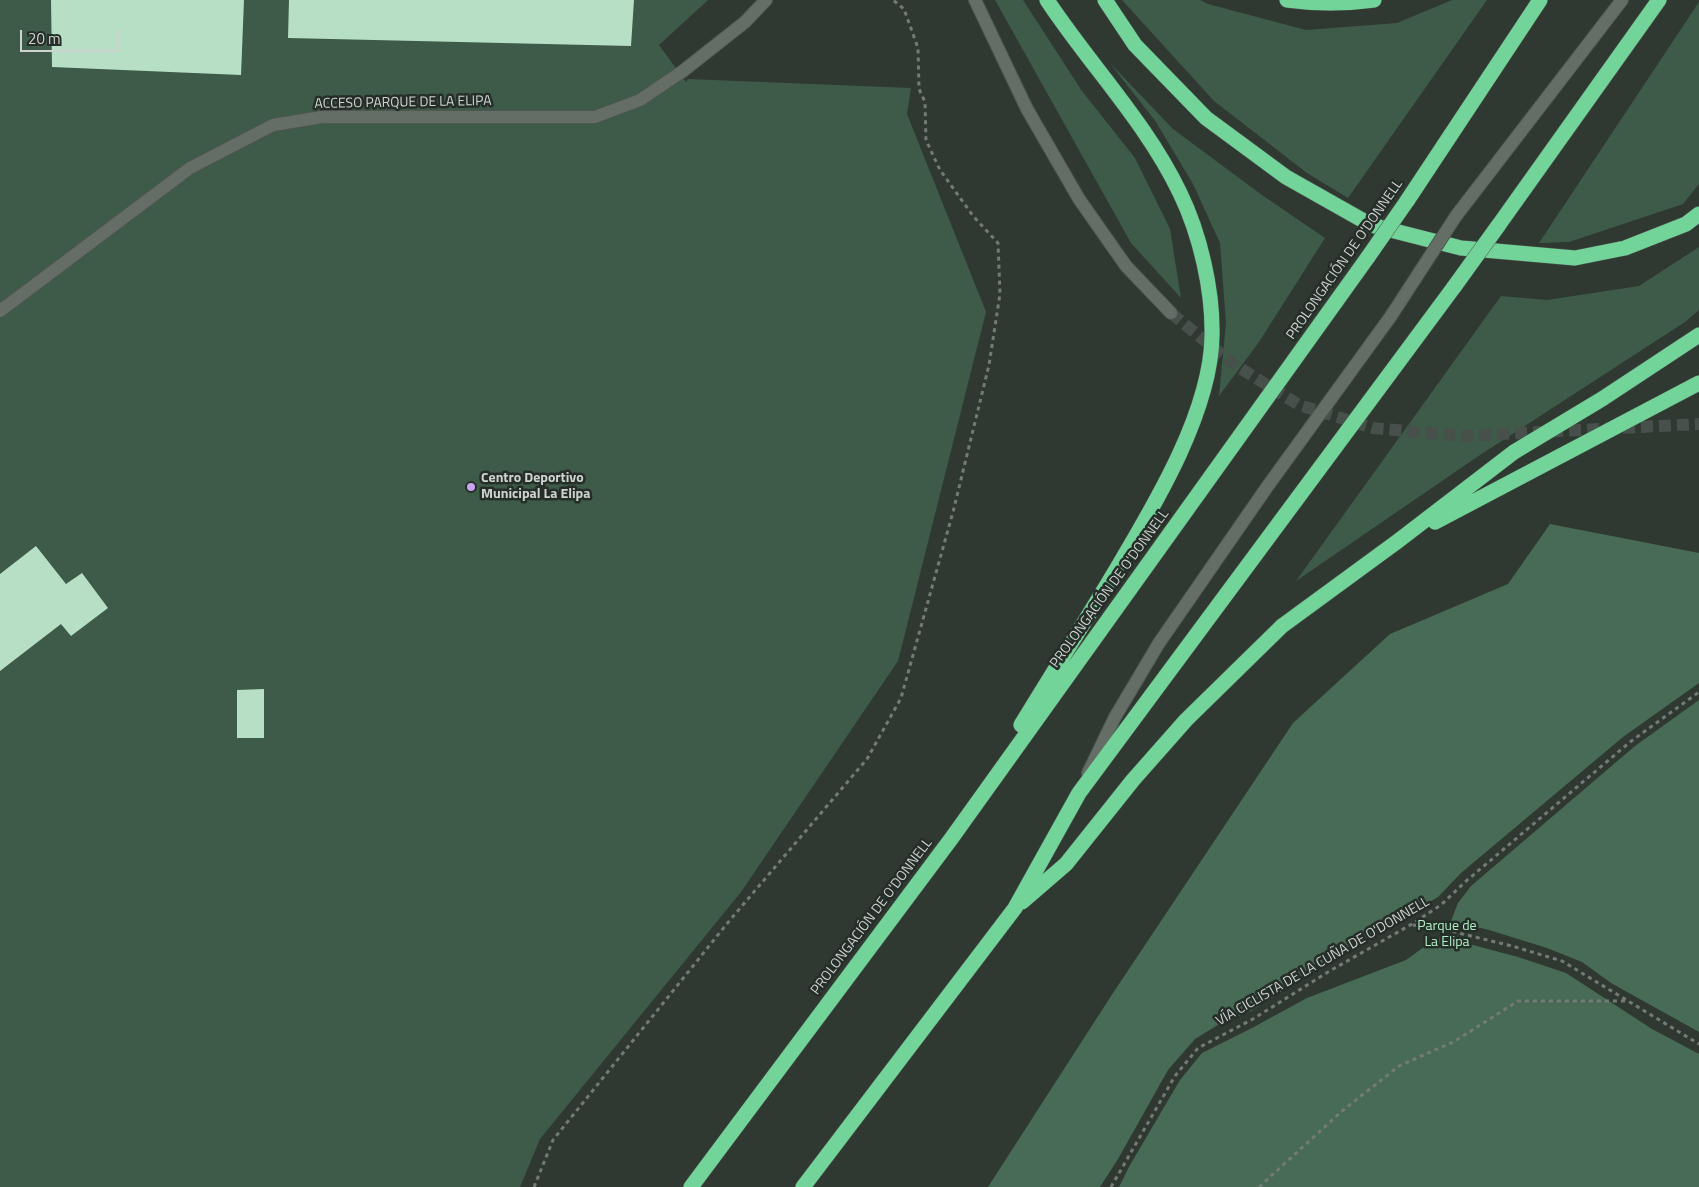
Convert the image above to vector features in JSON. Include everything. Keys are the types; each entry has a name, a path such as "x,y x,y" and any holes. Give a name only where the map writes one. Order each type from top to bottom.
{"highway":[{"path":"951,839 1095,605 1155,503 1190,429 1206,378 1212,337 1209,287 1197,237 1181,194 1158,151 1047,0"},
{"path":"1105,0 1135,45 1206,118 1286,177 1371,225 1461,248 1575,258 1625,248 1686,224 1699,214"},
{"path":"1287,0 1319,3 1352,3 1374,0"},
{"name":"PROLONGACIÓN DE O'DONNELL","path":"691,1187 951,839 1368,257 1540,0"},
{"path":"803,1187 1015,908 1078,793 1454,287 1658,0"},
{"path":"1015,908 1066,864 1133,780 1186,720 1282,626 1398,541 1514,452 1602,399 1699,335"},
{"path":"1398,541 1699,383"}],"street":[{"name":"ACCESO PARQUE DE LA ELIPA","path":"0,311 190,168 273,125 322,117 595,117 640,100 683,71 745,22 766,0"},
{"path":"975,0 1027,109 1079,199 1126,266 1171,313"},
{"path":"1078,793 1115,717 1159,643 1267,487 1391,316 1456,216 1622,0"}],"path":[{"path":"534,1187 553,1140 730,920 867,759 901,698 953,512 989,365 1000,294 998,243 974,216 940,170 926,140 925,102 919,89 918,48 904,9 893,0"},
{"name":"VÍA CICLISTA DE LA CUÑA DE O'DONNELL","path":"1111,1187 1174,1076 1198,1048 1254,1019 1328,972 1412,924 1441,905 1465,882 1630,742 1699,692"},
{"path":"1412,924 1484,939 1562,961 1699,1044"},
{"path":"1259,1187 1342,1111 1399,1066 1455,1041 1518,1001 1628,1001"}],"green space":[{"name":"Centro Deportivo Municipal La Elipa","path":"0,0 708,0 659,45 686,82 688,79 911,88 907,114 986,312 898,661 741,892 540,1139 520,1187 0,1187"},
{"path":"995,0 1023,0 1082,91 1135,158 1170,229 1181,298 1131,243"},
{"path":"1122,0 1200,0 1208,4 1306,30 1397,23 1452,0 1487,0 1348,198 1307,173 1214,101"},
{"path":"1699,2 1699,184 1683,204 1569,242 1539,243"},
{"path":"1109,62 1173,129 1262,195 1325,238 1259,342 1219,396 1226,323 1220,243 1193,184 1156,122"},
{"path":"1699,247 1699,310 1685,322 1477,457 1296,581 1501,296 1547,300 1639,286"},
{"path":"1550,524 1699,553 1699,683 1623,737 1461,873 1438,897 1323,965 1251,1011 1221,1023 1195,1039 1168,1070 1100,1187 988,1187 1113,993 1293,723 1390,634 1508,584"},
{"path":"1699,700 1699,1032 1611,983 1582,962 1547,948 1489,930 1451,921 1458,903 1471,886 1635,746"},
{"path":"1443,937 1518,957 1566,973 1652,1029 1699,1054 1699,1187 1119,1187 1180,1080 1202,1053 1307,998 1406,960 1428,944"}],"building":[{"path":"51,0 244,0 241,75 52,67"},
{"path":"289,0 634,0 631,46 288,38"},
{"path":"36,546 66,584 82,573 108,608 71,636 61,624 0,671 0,574"},
{"path":"264,689 264,738 237,738 237,690"}],"tunnel":[{"path":"1171,313 1232,363 1299,405 1373,428 1462,436 1699,424"}],"place":[{"name":"Centro Deportivo Municipal La Elipa","path":"471,487"}],"park label":[{"name":"Parque de La Elipa","path":"1447,936"}]}
